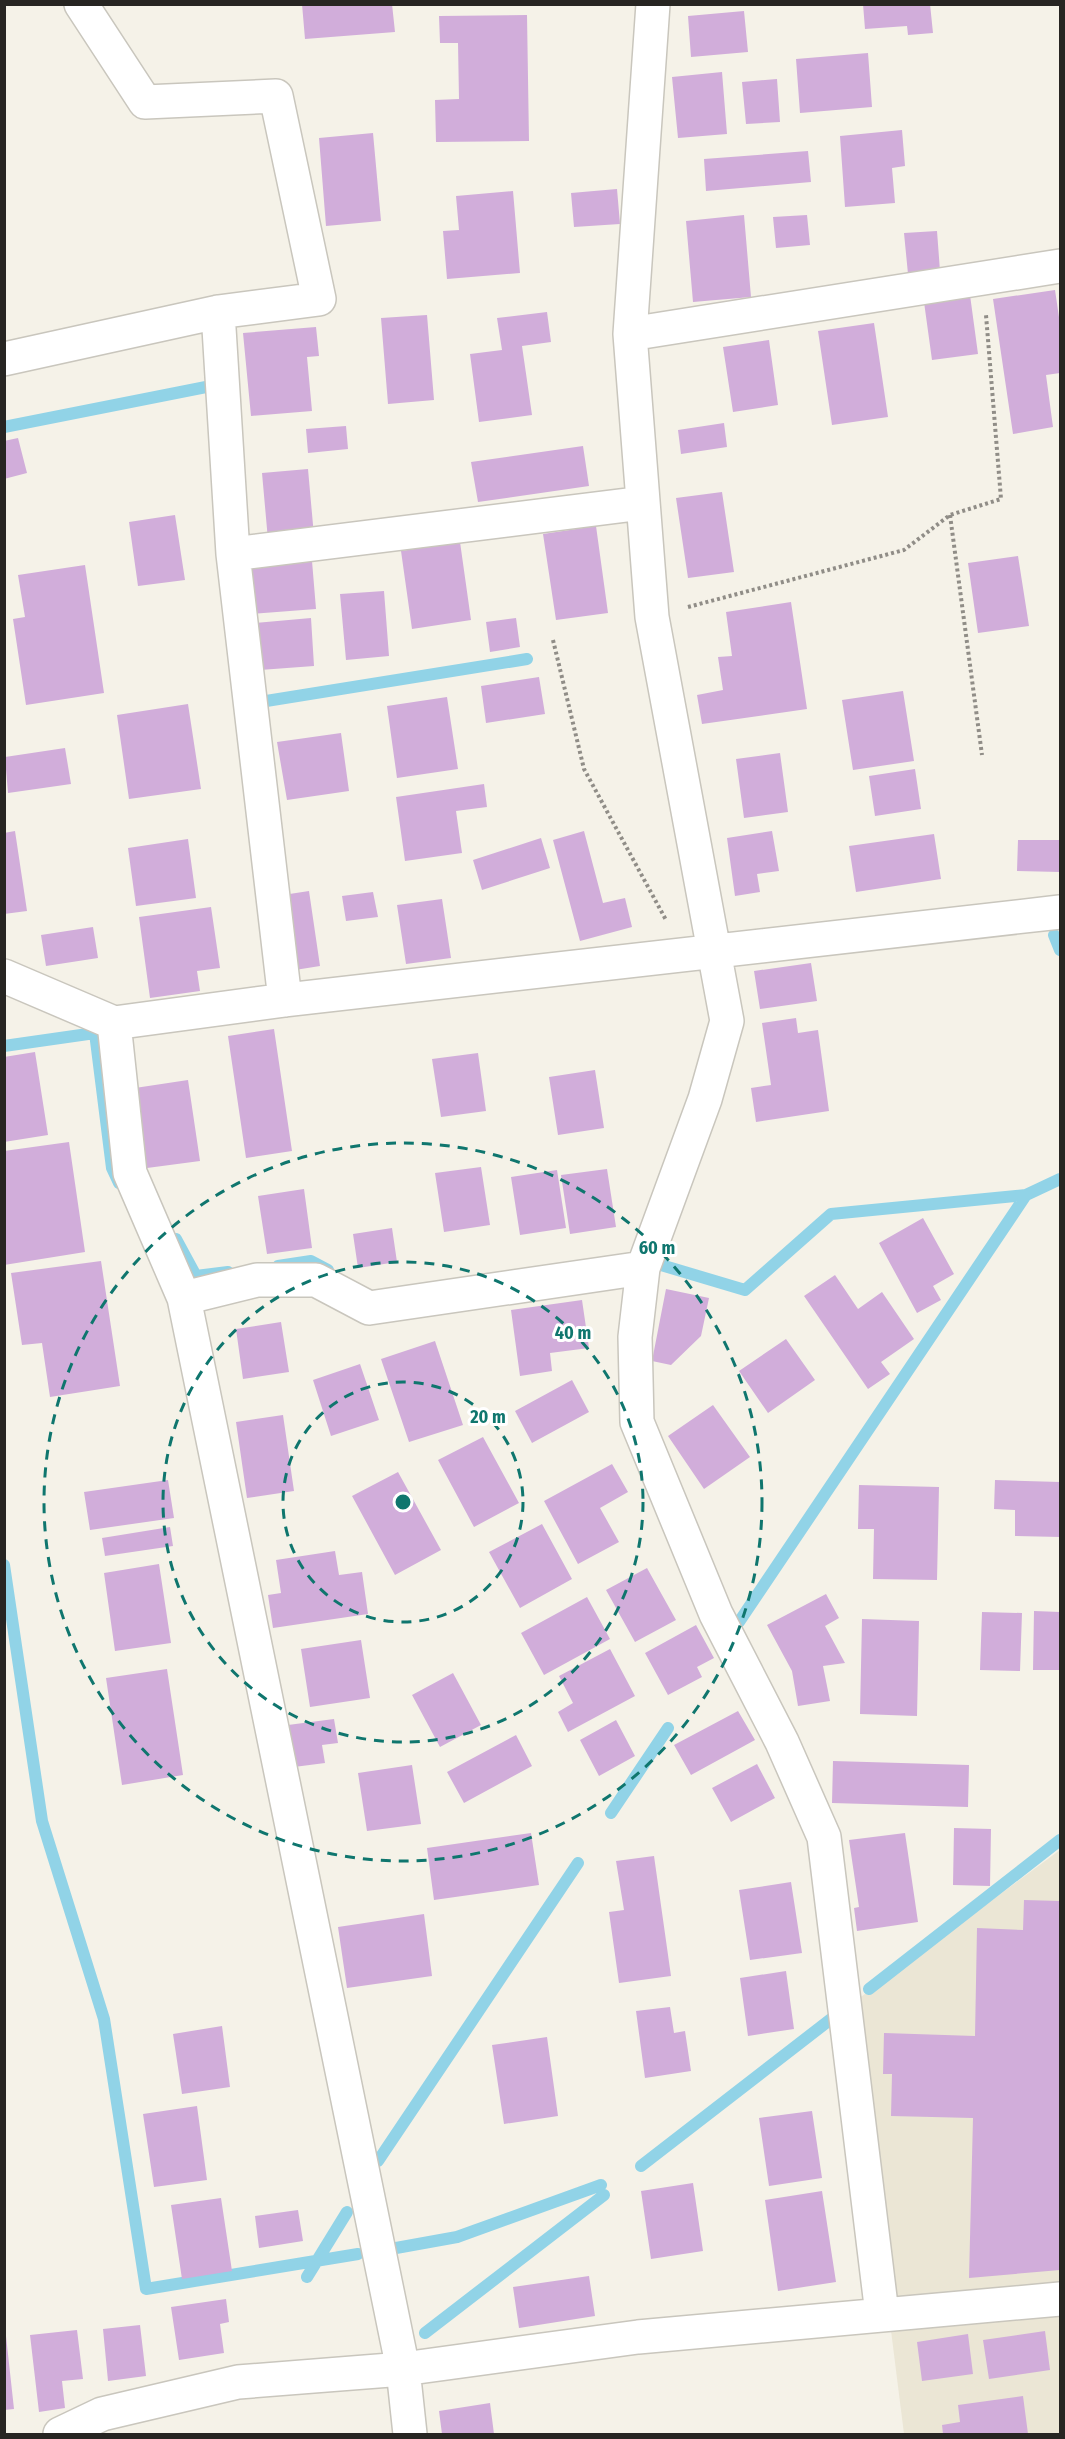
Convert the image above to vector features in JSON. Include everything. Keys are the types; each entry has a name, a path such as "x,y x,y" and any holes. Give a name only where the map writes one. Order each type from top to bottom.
{"street":[{"path":"4,359 218,312 319,299 276,96 145,102 81,4"},
{"path":"653,4 630,334 652,617 700,953 727,1021 705,1100 643,1268 635,1337 637,1422 716,1614 782,1742 824,1837 882,2314"},
{"path":"630,334 1060,266"},
{"path":"218,312 233,554 285,1000"},
{"path":"233,554 643,503"},
{"path":"4,976 114,1023 285,1000 1060,912"},
{"path":"114,1023 130,1173 184,1298 404,2368 410,2434"},
{"path":"184,1298 257,1280 316,1280 369,1308 643,1268"},
{"path":"60,2434 102,2414 238,2382 404,2368 638,2337 1060,2299"}],"path":[{"path":"652,617 903,550 950,515 1001,499 982,278"},
{"path":"950,515 982,755"},
{"path":"553,640 584,769 700,953"}],"shaded area":[{"path":"1060,1850 1060,2434 904,2434 850,2005"}],"building":[{"path":"302,4 392,4 395,32 305,39"},
{"path":"863,4 930,4 933,33 908,35 907,26 865,29"},
{"path":"744,11 748,52 691,57 688,16"},
{"path":"527,15 529,141 436,142 435,100 459,99 458,43 440,43 439,16"},
{"path":"868,53 872,107 800,113 796,59"},
{"path":"722,72 727,134 678,138 672,77"},
{"path":"777,79 780,122 746,124 742,82"},
{"path":"902,130 905,166 892,168 895,203 845,207 840,136"},
{"path":"373,133 381,221 326,226 319,138"},
{"path":"808,151 811,182 706,191 704,159"},
{"path":"617,189 620,224 574,227 571,193"},
{"path":"513,191 520,273 447,279 443,231 459,230 456,196"},
{"path":"744,215 751,297 693,302 686,221"},
{"path":"807,215 810,245 776,248 773,217"},
{"path":"937,231 940,271 908,274 904,233"},
{"path":"1055,290 1060,324 1060,373 1046,375 1053,427 1013,434 993,299"},
{"path":"970,295 978,354 932,360 924,302"},
{"path":"547,312 551,342 522,346 532,415 479,422 470,354 502,350 497,318"},
{"path":"427,315 434,400 388,404 381,318"},
{"path":"874,323 888,417 832,425 818,331"},
{"path":"316,327 319,356 307,357 312,411 251,416 243,333"},
{"path":"769,340 778,405 733,412 723,347"},
{"path":"724,423 727,447 681,454 678,430"},
{"path":"346,426 348,449 308,453 306,429"},
{"path":"18,438 27,473 4,479 4,441"},
{"path":"583,446 589,486 478,502 471,462"},
{"path":"308,469 314,536 268,540 262,473"},
{"path":"722,492 734,572 688,578 676,498"},
{"path":"175,515 185,580 138,586 129,522"},
{"path":"596,526 608,613 556,620 543,534"},
{"path":"460,542 471,620 412,629 401,551"},
{"path":"1018,556 1029,626 978,633 968,563"},
{"path":"312,561 316,609 252,614 248,566"},
{"path":"85,565 104,693 26,705 13,619 25,617 18,575"},
{"path":"384,591 389,656 346,660 340,594"},
{"path":"791,602 807,709 702,724 697,695 723,690 718,657 732,656 726,612"},
{"path":"311,618 314,666 260,670 255,623"},
{"path":"516,618 520,647 490,652 486,622"},
{"path":"539,677 545,714 486,723 481,686"},
{"path":"903,691 914,761 853,770 842,700"},
{"path":"447,697 458,769 397,778 387,706"},
{"path":"188,704 201,789 129,799 117,715"},
{"path":"341,733 349,791 287,800 277,742"},
{"path":"65,748 71,784 8,793 5,757"},
{"path":"780,753 788,812 744,818 736,759"},
{"path":"915,769 921,809 875,816 869,776"},
{"path":"484,784 487,807 456,811 462,853 405,861 396,797"},
{"path":"15,831 27,911 4,914 4,833"},
{"path":"584,831 603,903 625,898 632,927 580,941 553,840"},
{"path":"772,831 779,871 757,874 760,892 735,896 727,838"},
{"path":"934,834 941,879 856,892 849,846"},
{"path":"541,838 550,868 482,890 473,860"},
{"path":"188,839 196,898 136,906 128,848"},
{"path":"1018,840 1060,840 1060,872 1017,871"},
{"path":"309,891 320,966 295,970 283,895"},
{"path":"373,892 378,917 346,921 342,896"},
{"path":"442,899 451,958 406,964 397,905"},
{"path":"211,907 220,968 197,971 200,991 150,998 139,917"},
{"path":"93,927 98,958 46,966 41,935"},
{"path":"811,963 817,1001 760,1009 754,971"},
{"path":"796,1018 798,1033 818,1030 829,1111 756,1122 751,1088 771,1085 762,1023"},
{"path":"274,1029 292,1151 246,1158 228,1036"},
{"path":"35,1052 48,1135 4,1142 4,1057"},
{"path":"478,1053 486,1111 441,1117 432,1059"},
{"path":"595,1070 604,1128 558,1135 549,1077"},
{"path":"188,1080 200,1161 147,1168 135,1088"},
{"path":"69,1142 85,1252 4,1265 4,1151"},
{"path":"481,1167 490,1225 444,1232 435,1173"},
{"path":"607,1169 616,1227 570,1234 561,1175"},
{"path":"557,1170 566,1228 520,1235 511,1177"},
{"path":"304,1189 312,1248 267,1254 258,1196"},
{"path":"923,1218 954,1274 933,1286 941,1300 917,1313 879,1243"},
{"path":"392,1228 397,1262 358,1268 353,1234"},
{"path":"101,1261 120,1386 50,1397 42,1343 22,1345 11,1273"},
{"path":"835,1275 858,1309 882,1292 914,1339 881,1362 890,1374 868,1389 804,1296"},
{"path":"666,1289 709,1298 701,1336 671,1365 652,1361"},
{"path":"582,1300 589,1348 550,1353 552,1371 520,1376 511,1310"},
{"path":"281,1322 289,1372 243,1379 236,1329"},
{"path":"786,1339 815,1380 768,1413 739,1371"},
{"path":"435,1341 463,1425 409,1442 381,1359"},
{"path":"360,1364 379,1420 331,1436 313,1380"},
{"path":"572,1380 589,1412 532,1443 515,1411"},
{"path":"713,1405 750,1457 704,1489 668,1436"},
{"path":"283,1415 294,1491 247,1498 236,1422"},
{"path":"483,1437 519,1503 474,1527 438,1460"},
{"path":"612,1464 628,1492 600,1508 619,1542 578,1564 544,1501"},
{"path":"398,1472 441,1550 395,1575 352,1496"},
{"path":"168,1480 174,1518 90,1530 84,1492"},
{"path":"995,1480 1060,1482 1060,1537 1015,1536 1015,1510 994,1509"},
{"path":"859,1485 939,1487 937,1580 873,1579 874,1529 858,1529"},
{"path":"542,1524 572,1579 520,1608 489,1552"},
{"path":"170,1527 173,1546 105,1556 102,1538"},
{"path":"335,1551 339,1575 362,1572 368,1614 273,1628 268,1595 281,1593 276,1560"},
{"path":"159,1564 171,1643 115,1651 104,1573"},
{"path":"647,1568 676,1620 635,1642 606,1590"},
{"path":"826,1594 839,1618 825,1626 845,1663 823,1666 830,1701 798,1706 792,1671 767,1625"},
{"path":"587,1597 610,1639 544,1675 521,1633"},
{"path":"1034,1611 1060,1612 1060,1670 1033,1670"},
{"path":"982,1612 1022,1613 1020,1671 980,1670"},
{"path":"862,1619 919,1621 917,1716 860,1714"},
{"path":"696,1625 714,1658 697,1667 702,1677 668,1695 645,1653"},
{"path":"361,1640 370,1698 310,1707 301,1649"},
{"path":"610,1649 635,1696 568,1732 558,1712 573,1703 559,1676"},
{"path":"167,1669 183,1775 122,1785 106,1678"},
{"path":"453,1673 481,1725 440,1747 412,1695"},
{"path":"738,1711 755,1740 691,1775 674,1745"},
{"path":"334,1719 338,1743 322,1745 325,1763 294,1767 288,1725"},
{"path":"616,1720 635,1756 599,1776 580,1740"},
{"path":"516,1735 532,1766 464,1803 447,1772"},
{"path":"833,1761 969,1765 968,1807 832,1803"},
{"path":"757,1764 775,1798 731,1822 712,1788"},
{"path":"412,1765 421,1824 367,1831 358,1773"},
{"path":"954,1828 991,1829 990,1886 953,1885"},
{"path":"531,1833 539,1885 434,1900 427,1848"},
{"path":"905,1833 918,1922 857,1931 854,1908 859,1907 849,1840"},
{"path":"654,1856 671,1976 619,1983 609,1912 624,1910 616,1861"},
{"path":"791,1882 802,1953 750,1960 739,1890"},
{"path":"1024,1900 1060,1901 1060,2270 969,2278 973,2118 891,2116 892,2074 883,2074 884,2033 975,2036 977,1928 1023,1930"},
{"path":"424,1914 432,1976 347,1988 338,1927"},
{"path":"786,1971 794,2029 748,2036 740,1978"},
{"path":"670,2007 674,2033 685,2031 691,2071 645,2078 636,2011"},
{"path":"222,2026 230,2087 182,2094 173,2034"},
{"path":"547,2037 558,2116 504,2124 492,2045"},
{"path":"197,2106 207,2180 154,2187 143,2114"},
{"path":"812,2111 822,2178 769,2186 759,2118"},
{"path":"693,2183 703,2251 651,2259 641,2191"},
{"path":"822,2191 836,2282 778,2291 765,2200"},
{"path":"221,2198 232,2271 182,2279 171,2205"},
{"path":"298,2210 303,2241 259,2248 255,2216"},
{"path":"589,2276 595,2316 519,2328 513,2287"},
{"path":"226,2299 229,2322 220,2324 224,2353 179,2360 171,2307"},
{"path":"140,2325 146,2376 108,2381 103,2329"},
{"path":"77,2330 83,2379 62,2381 65,2408 39,2412 30,2335"},
{"path":"1045,2331 1050,2370 989,2379 983,2340"},
{"path":"968,2334 973,2374 922,2381 917,2342"},
{"path":"6,2336 14,2409 4,2410 4,2337"},
{"path":"1023,2396 1028,2434 943,2434 942,2425 960,2422 958,2405"},
{"path":"490,2403 494,2434 442,2434 439,2411"}],"waterway":[{"path":"4,427 206,387"},
{"path":"260,694 260,702 527,659"},
{"path":"1054,935 1060,950"},
{"path":"4,1046 95,1033 112,1168 119,1183"},
{"path":"661,1265 745,1290 831,1214 1026,1195 1060,1179"},
{"path":"739,1622 1026,1195"},
{"path":"176,1239 196,1276 228,1272"},
{"path":"278,1266 311,1261 328,1270"},
{"path":"4,1565 42,1821 104,2019 146,2289 358,2254"},
{"path":"611,1813 668,1728"},
{"path":"869,1989 1060,1840"},
{"path":"378,2161 578,1863"},
{"path":"641,2166 831,2019"},
{"path":"396,2248 457,2237 601,2185"},
{"path":"425,2333 604,2195"},
{"path":"307,2277 347,2212"}]}
